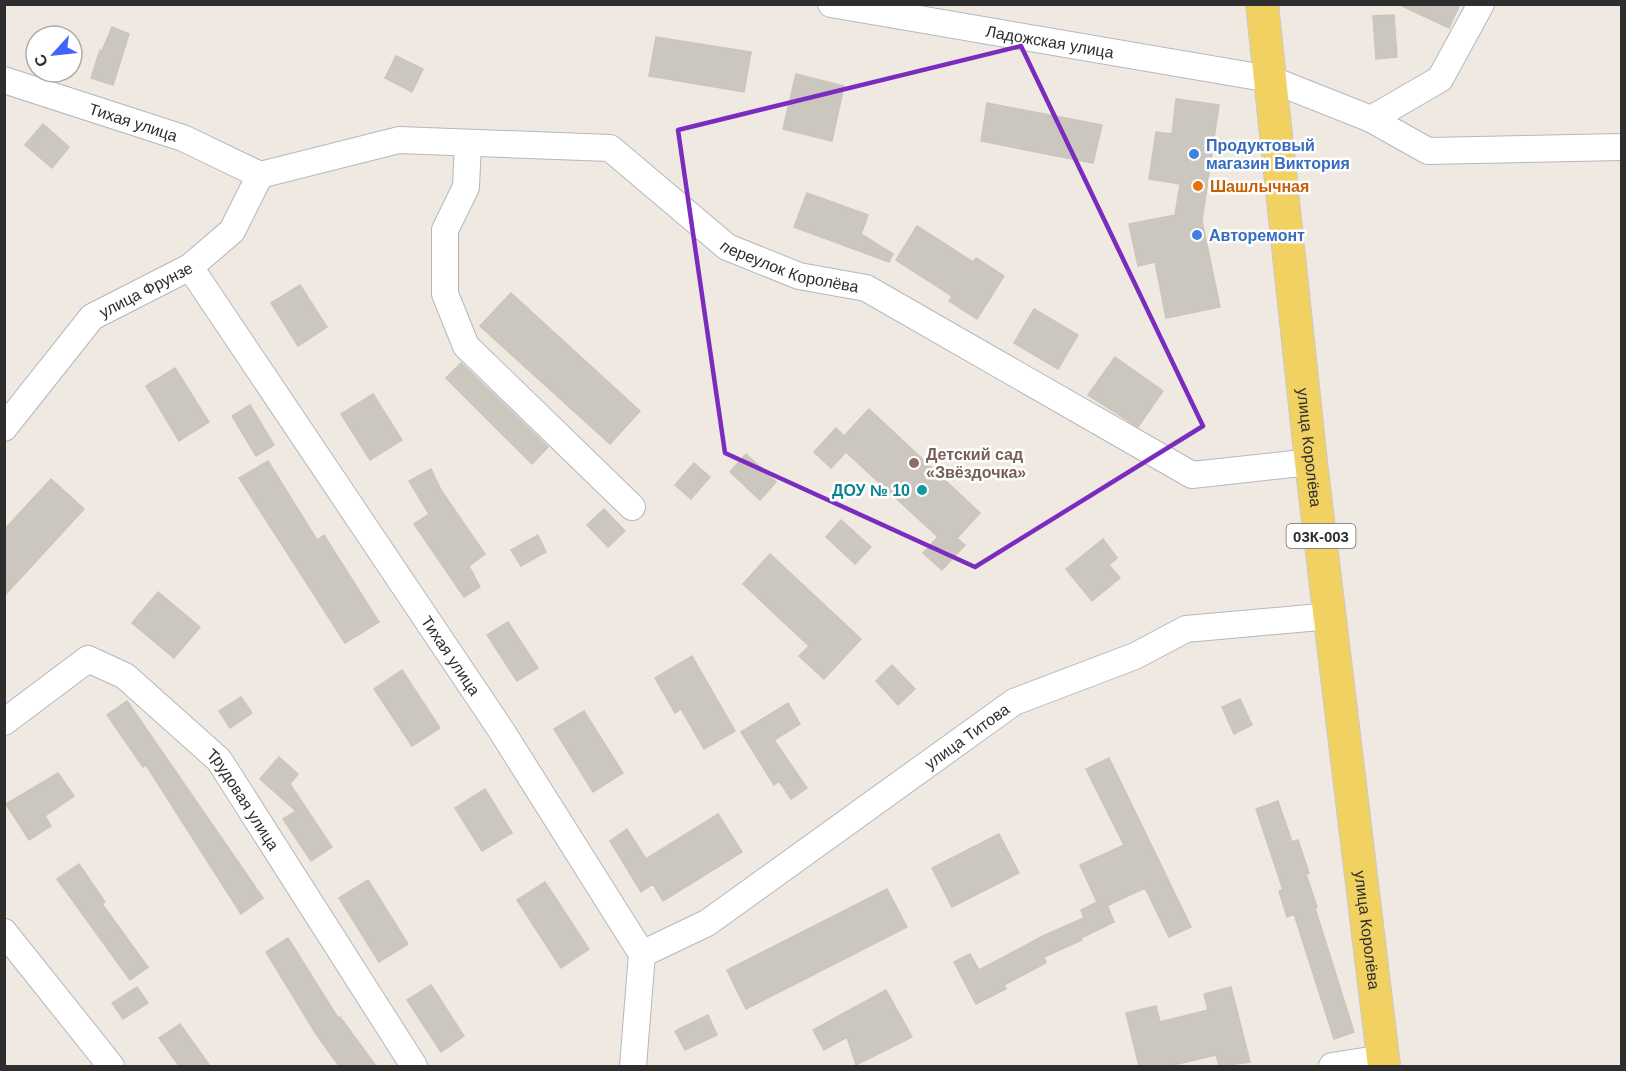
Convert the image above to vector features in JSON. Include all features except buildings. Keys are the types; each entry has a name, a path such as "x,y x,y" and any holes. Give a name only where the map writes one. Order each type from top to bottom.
{"main road":[{"name":"улица Королёва","path":"1262,4 1311,462 1384,1062"}],"street":[{"name":"Ладожская улица","path":"831,4 1270,79 1371,119 1428,151 1622,147"},
{"path":"1371,119 1440,79 1481,4"},
{"name":"Тихая улица","path":"4,80 183,138 260,175"},
{"name":"переулок Королёва","path":"260,175 399,140 610,148 727,247 799,276 866,288 1192,475 1311,462"},
{"path":"468,143 466,186 445,230 445,294 466,346 632,507"},
{"name":"улица Фрунзе","path":"4,428 92,317 190,267 232,231 260,175"},
{"name":"Тихая улица","path":"190,267 501,730 642,954"},
{"name":"улица Титова","path":"642,954 707,923 1014,702 1135,656 1186,630 1331,616"},
{"name":"Трудовая улица","path":"4,722 88,658 125,676 219,760 414,1066"},
{"path":"4,932 111,1066"},
{"path":"633,1066 642,954"},
{"path":"1332,1066 1384,1062"}],"highlighted area":[{"path":"1021,46 1203,426 975,567 725,453 678,130"}],"place":[{"name":"Продуктовый магазин Виктория","path":"1194,154"},
{"name":"Шашлычная","path":"1198,186"},
{"name":"Авторемонт","path":"1197,235"},
{"name":"Детский сад «Звёздочка»","path":"914,463"},
{"name":"ДОУ № 10","path":"922,490"}]}
